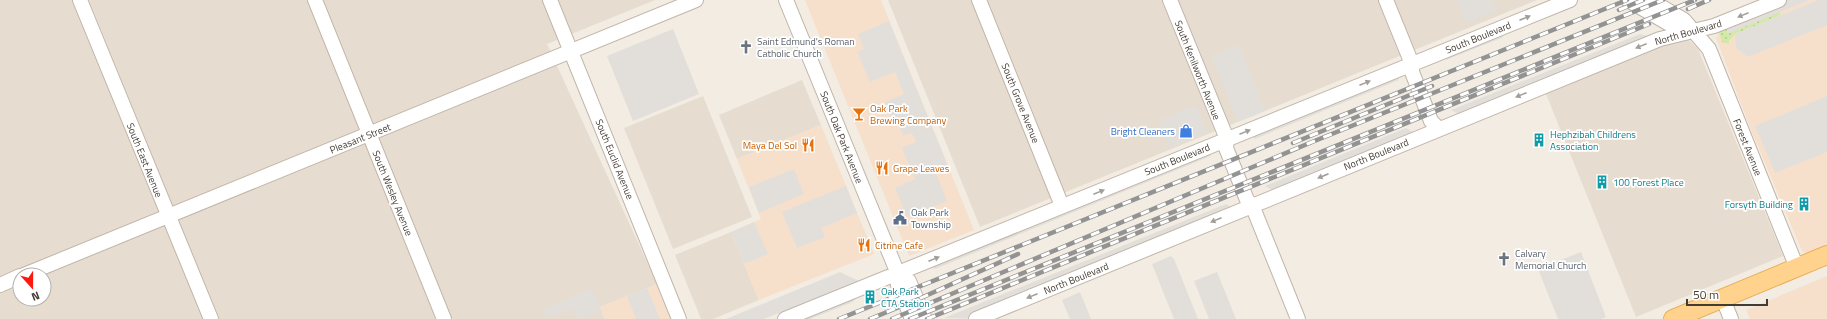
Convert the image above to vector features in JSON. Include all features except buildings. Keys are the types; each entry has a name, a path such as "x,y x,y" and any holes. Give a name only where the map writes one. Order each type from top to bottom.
{"main road":[{"path":"1673,319 1827,256"}],"street":[{"name":"South East Avenue","path":"80,0 211,319"},
{"name":"South Wesley Avenue","path":"315,0 444,319"},
{"name":"South Euclid Avenue","path":"550,0 679,319"},
{"name":"Pleasant Street","path":"44,267 696,0"},
{"name":"South Oak Park Avenue","path":"786,0 898,274"},
{"name":"South Grove Avenue","path":"979,0 1062,206"},
{"name":"South Kenilworth Avenue","path":"1170,0 1227,139 1226,148 1247,200 1252,205 1298,319"},
{"path":"1386,0 1412,64 1419,69 1439,117 1438,128"},
{"name":"South Boulevard","path":"785,319 1570,0"},
{"path":"1628,0 1671,25 1692,31"},
{"name":"Forest Avenue","path":"1650,0 1684,20 1711,53 1797,268"},
{"name":"North Boulevard","path":"976,319 1438,128 1660,39 1714,26 1779,0"},
{"path":"898,274 898,286 912,319"},
{"path":"898,274 909,281 925,319"},
{"path":"0,285 12,280"},
{"path":"1723,299 1732,319"}],"shaded area":[{"path":"0,0 73,0 203,319 0,319"},
{"path":"89,0 655,0 547,44 657,284 600,307 605,319 219,319"},
{"path":"805,0 881,0 974,230 909,256"},
{"path":"888,0 1537,0 980,227"},
{"path":"1457,0 1492,0 1497,11 1467,23"},
{"path":"1779,0 1810,0 1727,34 1729,25"},
{"path":"1810,0 1827,0 1827,249 1807,254 1802,251 1751,130 1716,38 1722,28 1727,33"},
{"path":"1818,0 1827,0 1827,25 1748,57 1736,48 1735,34"},
{"path":"889,21 948,166 935,171 947,201 907,217 895,188 915,179 902,148 916,142 912,133 903,136 896,118 891,117 885,102 904,94 895,72 870,82 857,52 864,49 858,34"},
{"path":"673,29 699,94 633,121 607,56"},
{"path":"1492,32 1504,37 1446,60 1436,54"},
{"path":"1640,34 1660,39 1466,118 1451,110"},
{"path":"1677,38 1689,40 1698,49 1783,256 1636,317 1546,94"},
{"path":"1239,45 1265,111 1238,122 1212,56"},
{"path":"1395,71 1399,80 1255,139 1246,131"},
{"path":"802,80 821,125 737,159 719,115"},
{"path":"703,96 752,217 673,249 624,128"},
{"path":"1827,96 1827,152 1775,173 1755,126"},
{"path":"1196,105 1207,133 1170,148 1159,120"},
{"path":"821,125 874,254 759,300 731,232 761,219 737,159"},
{"path":"1406,128 1420,136 1279,194 1265,186"},
{"path":"1212,145 1211,156 935,269 921,264"},
{"path":"794,169 804,194 759,213 749,187"},
{"path":"846,186 857,213 821,228 825,237 797,248 782,212"},
{"path":"1226,204 1239,211 976,319 944,318"},
{"path":"754,222 768,254 744,264 731,232"},
{"path":"731,232 759,300 713,319 701,319 675,255"},
{"path":"1581,252 1606,317 1601,319 1558,319 1538,269"},
{"path":"1171,256 1174,259 1198,319 1174,319 1152,264"},
{"path":"840,272 859,281 764,319 726,319"},
{"path":"1217,272 1236,319 1209,319 1194,281"},
{"path":"1827,276 1827,319 1750,319 1746,310"},
{"path":"657,284 672,319 605,319 600,307"},
{"path":"647,288 660,319 636,319 627,296"},
{"path":"592,289 601,311 578,319 573,308 547,318 543,309"},
{"path":"1080,292 1091,319 1070,319 1062,300"},
{"path":"859,295 853,302 810,319 801,319"}],"green space":[{"path":"1779,12 1781,15 1735,34 1729,41 1729,44 1722,42 1719,32 1722,28 1729,25 1727,33"}],"railway":[{"path":"839,319 1627,0"},
{"path":"1619,10 1643,0"},
{"path":"892,319 1312,142 1663,0"},
{"path":"910,319 1695,0"},
{"path":"1688,9 1709,0"},
{"path":"927,319 1649,24"},
{"path":"1293,143 1432,86"},
{"path":"870,319 921,298 1018,254"}],"place":[{"name":"Saint Edmund's Roman Catholic Church","path":"746,47"},
{"name":"Oak Park Brewing Company","path":"859,114"},
{"name":"Bright Cleaners","path":"1186,131"},
{"name":"Hephzibah Childrens Association","path":"1539,140"},
{"name":"Maya Del Sol","path":"808,145"},
{"name":"Grape Leaves","path":"882,168"},
{"name":"100 Forest Place","path":"1602,182"},
{"name":"Forsyth Building","path":"1804,204"},
{"name":"Oak Park Township","path":"900,218"},
{"name":"Citrine Cafe","path":"864,245"},
{"name":"Calvary Memorial Church","path":"1504,259"},
{"name":"Oak Park CTA Station","path":"870,297"}]}
